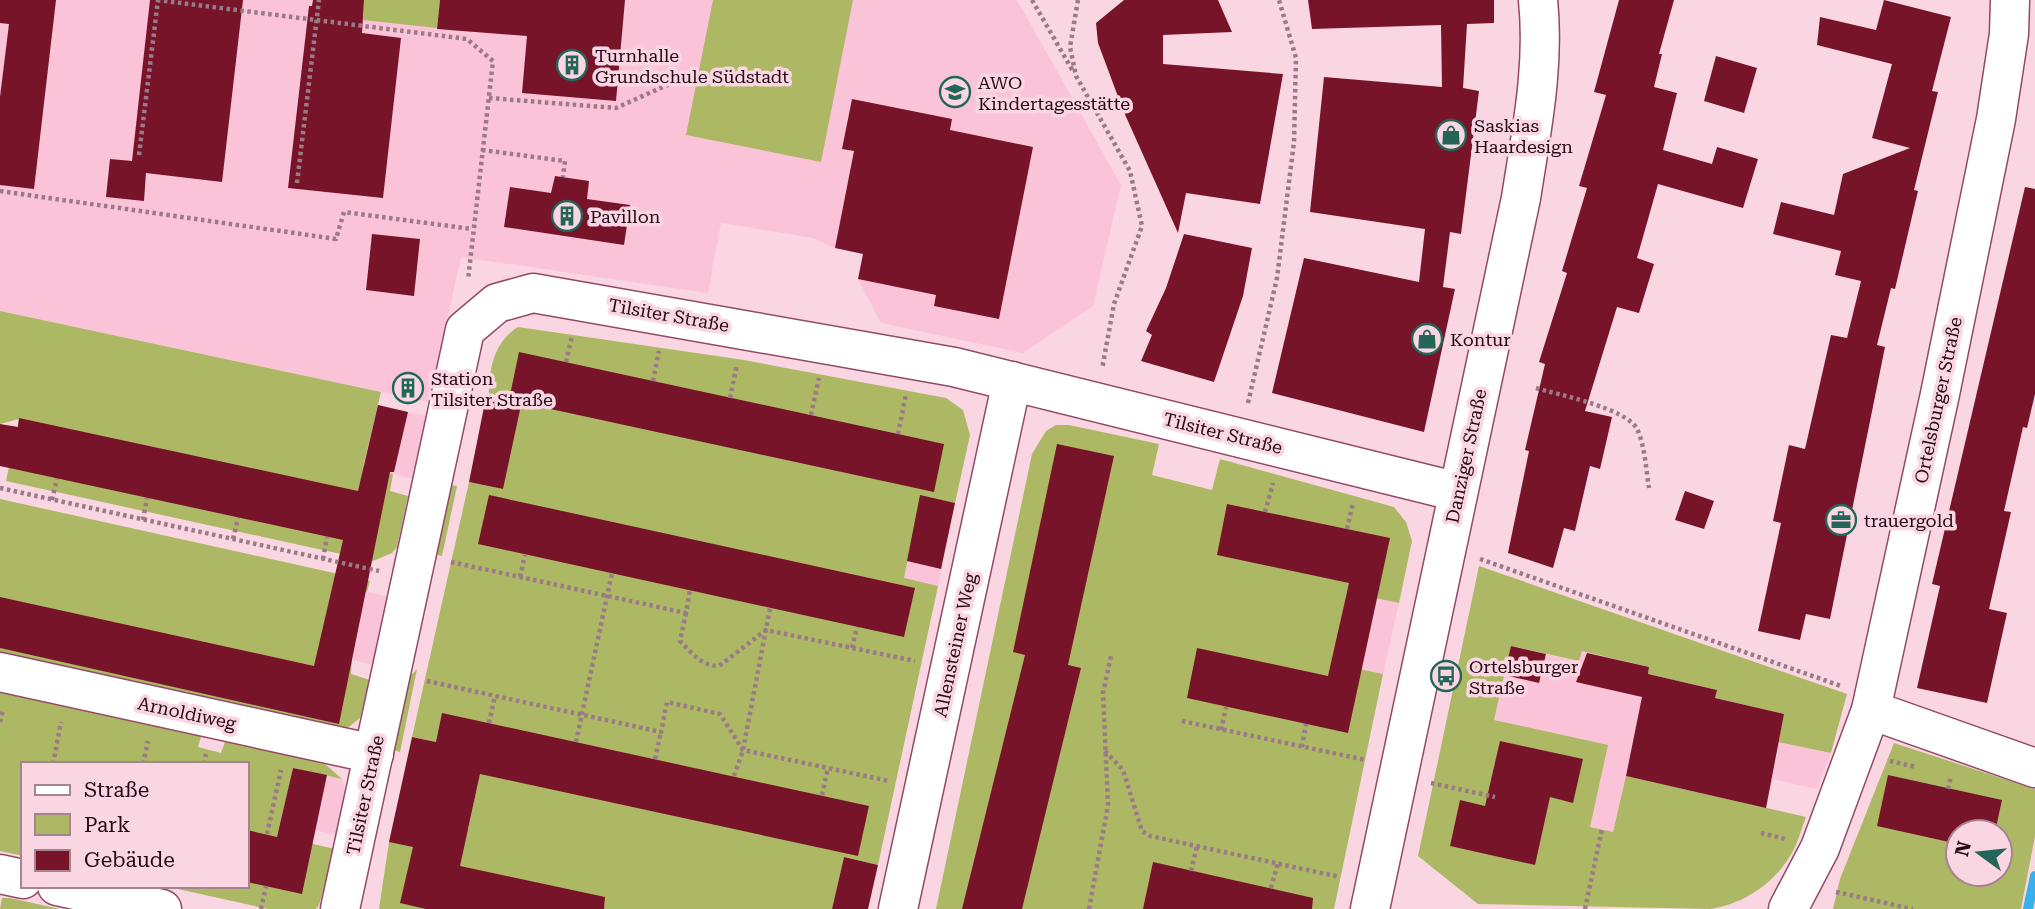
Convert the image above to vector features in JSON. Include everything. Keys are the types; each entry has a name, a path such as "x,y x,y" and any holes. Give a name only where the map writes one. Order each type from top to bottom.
{"street":[{"name":"Danziger Straße","path":"1372,897 1521,198 1536,104 1541,31 1538,0"},
{"name":"Ortelsburger Straße","path":"1794,897 1820,848 1871,710 1983,186 2009,34 2010,0"},
{"name":"Tilsiter Straße","path":"340,909 465,330 497,303 533,293 954,367 1458,492"},
{"name":"Allensteiner Weg","path":"898,909 1012,382"},
{"name":"Arnoldiweg","path":"0,672 374,754"},
{"path":"1871,710 2035,768"},
{"path":"0,874 21,879"},
{"path":"66,888 162,909"}],"path":[{"path":"139,155 158,0 467,39 493,61 472,229 465,330"},
{"path":"297,183 319,0"},
{"path":"1032,0 1130,171 1142,226 1114,304 1098,402"},
{"path":"1076,76 1070,47 1078,0"},
{"path":"1238,437 1265,340 1277,278 1294,142 1296,58 1279,0"},
{"path":"489,98 615,108 694,73"},
{"path":"482,150 565,161 563,177"},
{"path":"0,191 335,239 344,212 472,229"},
{"path":"1536,388 1601,407 1631,421 1639,433 1649,488"},
{"path":"52,500 57,479"},
{"path":"0,488 323,559 520,577 686,612"},
{"path":"143,520 147,498"},
{"path":"233,539 238,518"},
{"path":"323,559 327,537"},
{"path":"520,577 525,555"},
{"path":"1444,562 1481,559 1849,689 1871,710"},
{"path":"576,742 612,573"},
{"path":"690,590 680,641 701,663 710,666 719,666 766,630 950,669"},
{"path":"734,776 743,750 770,608"},
{"path":"852,648 857,627"},
{"path":"1089,909 1108,805 1103,693 1111,656"},
{"path":"391,673 661,732"},
{"path":"52,762 69,687"},
{"path":"489,723 495,696"},
{"path":"655,759 667,702 720,714 743,750 924,789"},
{"path":"1221,730 1226,707"},
{"path":"1182,721 1370,761 1427,782 1495,797"},
{"path":"1302,747 1306,724"},
{"path":"267,834 289,735"},
{"path":"1105,751 1123,771 1142,831 1150,836 1278,863 1372,897"},
{"path":"1855,754 1927,769"},
{"path":"822,795 828,768"},
{"path":"1939,772 1951,775 1948,789"},
{"path":"1585,909 1602,830"},
{"path":"1191,871 1197,846"},
{"path":"1271,888 1278,863"},
{"path":"261,909 266,886"},
{"path":"1794,897 1913,909"}],"shaded area":[{"path":"0,0 1017,0 1121,185 1093,306 1023,353 881,323 858,279 863,254 835,248 814,238 721,223 708,293 461,257 429,402 0,311"},
{"path":"378,405 429,417 415,479 363,467"},
{"path":"921,495 955,503 938,586 904,579"},
{"path":"333,584 386,596 388,603 374,665 318,652"},
{"path":"1347,592 1399,603 1383,674 1332,663"},
{"path":"1511,646 1578,661 1582,651 1649,667 1648,674 1717,690 1716,698 1784,714 1778,742 1831,753 1817,789 1773,779 1766,808 1626,776 1613,832 1590,827 1494,720"},
{"path":"293,768 342,779 346,794 336,835 281,822"}],"green space":[{"path":"364,0 440,0 437,28 363,20"},
{"path":"713,0 853,0 821,162 686,135"},
{"path":"0,311 381,392 363,467 393,474 390,491 408,496 397,547 392,553 373,561 6,481 19,419 0,424"},
{"path":"518,327 744,360 946,398 963,410 970,435 955,503 921,496 904,578 938,586 878,865 844,857 832,909 379,909 389,842 468,830 480,774 432,763 436,742 412,737 469,482 503,489 491,425 490,379 494,358 503,341"},
{"path":"1056,425 1069,425 1159,444 1152,475 1212,490 1220,459 1394,507 1406,522 1412,541 1399,603 1347,592 1332,663 1383,674 1334,909 936,909 1032,454 1046,431"},
{"path":"448,485 457,486 442,556 432,553"},
{"path":"0,499 370,581 367,592 333,584 318,652 352,660 351,674 370,680 360,718 341,733 0,661"},
{"path":"1479,566 1847,694 1831,753 1778,742 1784,714 1715,698 1717,690 1648,674 1649,667 1582,651 1579,661 1511,646 1494,720 1608,745 1590,827 1613,832 1626,776 1806,817 1794,849 1769,881 1736,902 1711,909 1478,904 1418,856"},
{"path":"417,669 400,752 393,750 400,687"},
{"path":"0,685 203,730 198,747 221,753 226,739 309,750 342,779 293,768 281,822 313,844 335,849 316,909 268,909 173,888 248,888 248,762 21,762 21,856 0,851"},
{"path":"1894,743 2035,789 2035,836 2021,909 1833,909 1840,879"},
{"path":"2,898 10,898 60,909 0,909"}],"building":[{"path":"0,0 56,0 34,189 0,185 0,97 9,24 0,23"},
{"path":"150,0 243,0 222,182 146,173 144,201 106,197 110,159 132,161"},
{"path":"313,0 364,0 362,33 401,38 383,198 288,188 309,6 312,6"},
{"name":"Turnhalle Grundschule Südstadt","path":"440,0 625,0 616,101 522,93 527,36 437,29"},
{"path":"1124,0 1218,0 1232,32 1163,35 1163,64 1283,74 1260,204 1186,193 1178,233 1123,110 1098,43 1096,23"},
{"path":"1308,0 1494,0 1494,23 1467,24 1463,88 1479,91 1461,234 1450,232 1443,287 1455,289 1424,432 1272,393 1304,258 1419,282 1425,229 1310,212 1324,77 1442,87 1441,25 1312,29"},
{"path":"1619,0 1674,0 1659,54 1662,54 1654,87 1677,93 1663,150 1712,164 1717,147 1758,159 1743,208 1658,184 1637,258 1654,264 1639,313 1617,307 1585,411 1612,417 1600,469 1590,466 1575,531 1564,528 1553,568 1508,553 1529,451 1525,450 1545,364 1539,362 1567,273 1562,271 1587,188 1579,186 1606,95 1594,92"},
{"path":"1884,0 1951,17 1932,91 1938,92 1914,190 1918,191 1895,289 1891,288 1877,345 1885,347 1830,619 1806,614 1800,640 1758,631 1781,523 1773,521 1789,445 1805,449 1831,335 1847,338 1861,281 1835,275 1841,251 1773,234 1781,202 1834,215 1843,174 1910,148 1872,138 1892,64 1817,45 1820,17 1876,30"},
{"path":"1716,56 1757,68 1744,113 1704,101"},
{"path":"852,99 952,119 950,130 1033,147 999,319 934,306 936,295 858,279 863,254 835,248 854,151 842,149"},
{"name":"Pavillon","path":"555,176 589,181 587,199 630,205 624,245 504,227 510,187 551,193"},
{"path":"2025,187 2035,189 2035,394 2027,428 2023,427 2004,511 2011,512 1989,609 2007,613 1987,703 1917,688 1940,586 1932,584"},
{"path":"372,234 420,239 414,296 366,290"},
{"path":"1184,234 1252,248 1243,296 1214,382 1141,361 1152,335 1146,331 1166,288"},
{"path":"519,352 944,444 934,492 509,400"},
{"path":"486,397 521,405 503,489 469,482"},
{"path":"378,405 408,412 394,472 390,472 339,724 0,648 0,597 314,666 343,540 0,466 0,424 18,427 19,418 358,491"},
{"path":"1057,444 1114,456 1068,665 1081,668 1022,909 962,909 1025,655 1013,652"},
{"path":"1685,491 1714,501 1704,529 1675,520"},
{"path":"489,495 915,588 904,637 478,544"},
{"path":"920,495 955,503 941,569 907,561"},
{"path":"1227,504 1390,538 1348,733 1187,698 1197,648 1328,676 1349,583 1217,555"},
{"path":"1511,646 1546,654 1539,683 1504,675"},
{"path":"1587,653 1649,667 1648,674 1717,690 1715,698 1784,714 1766,808 1626,776 1642,697 1576,682"},
{"path":"442,713 869,806 858,856 480,774 460,866 605,897 604,909 426,909 400,903 413,847 389,842 412,737 436,742"},
{"path":"1500,741 1583,759 1573,803 1550,797 1535,865 1450,846 1460,800 1485,806"},
{"path":"293,768 327,775 302,894 248,882 248,830 277,837"},
{"path":"1888,775 2002,800 1998,818 1944,818 1944,841 1877,826"},
{"path":"844,857 878,865 868,909 832,909"},
{"path":"1153,862 1313,898 1312,909 1143,909"}],"waterway":[{"path":"2028,909 2035,876"}],"place":[{"name":"Turnhalle Grundschule Südstadt","path":"572,65"},
{"name":"AWO Kindertagesstätte","path":"955,92"},
{"name":"Saskias Haardesign","path":"1451,135"},
{"name":"Pavillon","path":"567,216"},
{"name":"Kontur","path":"1427,339"},
{"name":"Station Tilsiter Straße","path":"408,388"},
{"name":"trauergold","path":"1841,520"},
{"name":"Ortelsburger Straße","path":"1446,676"}]}
